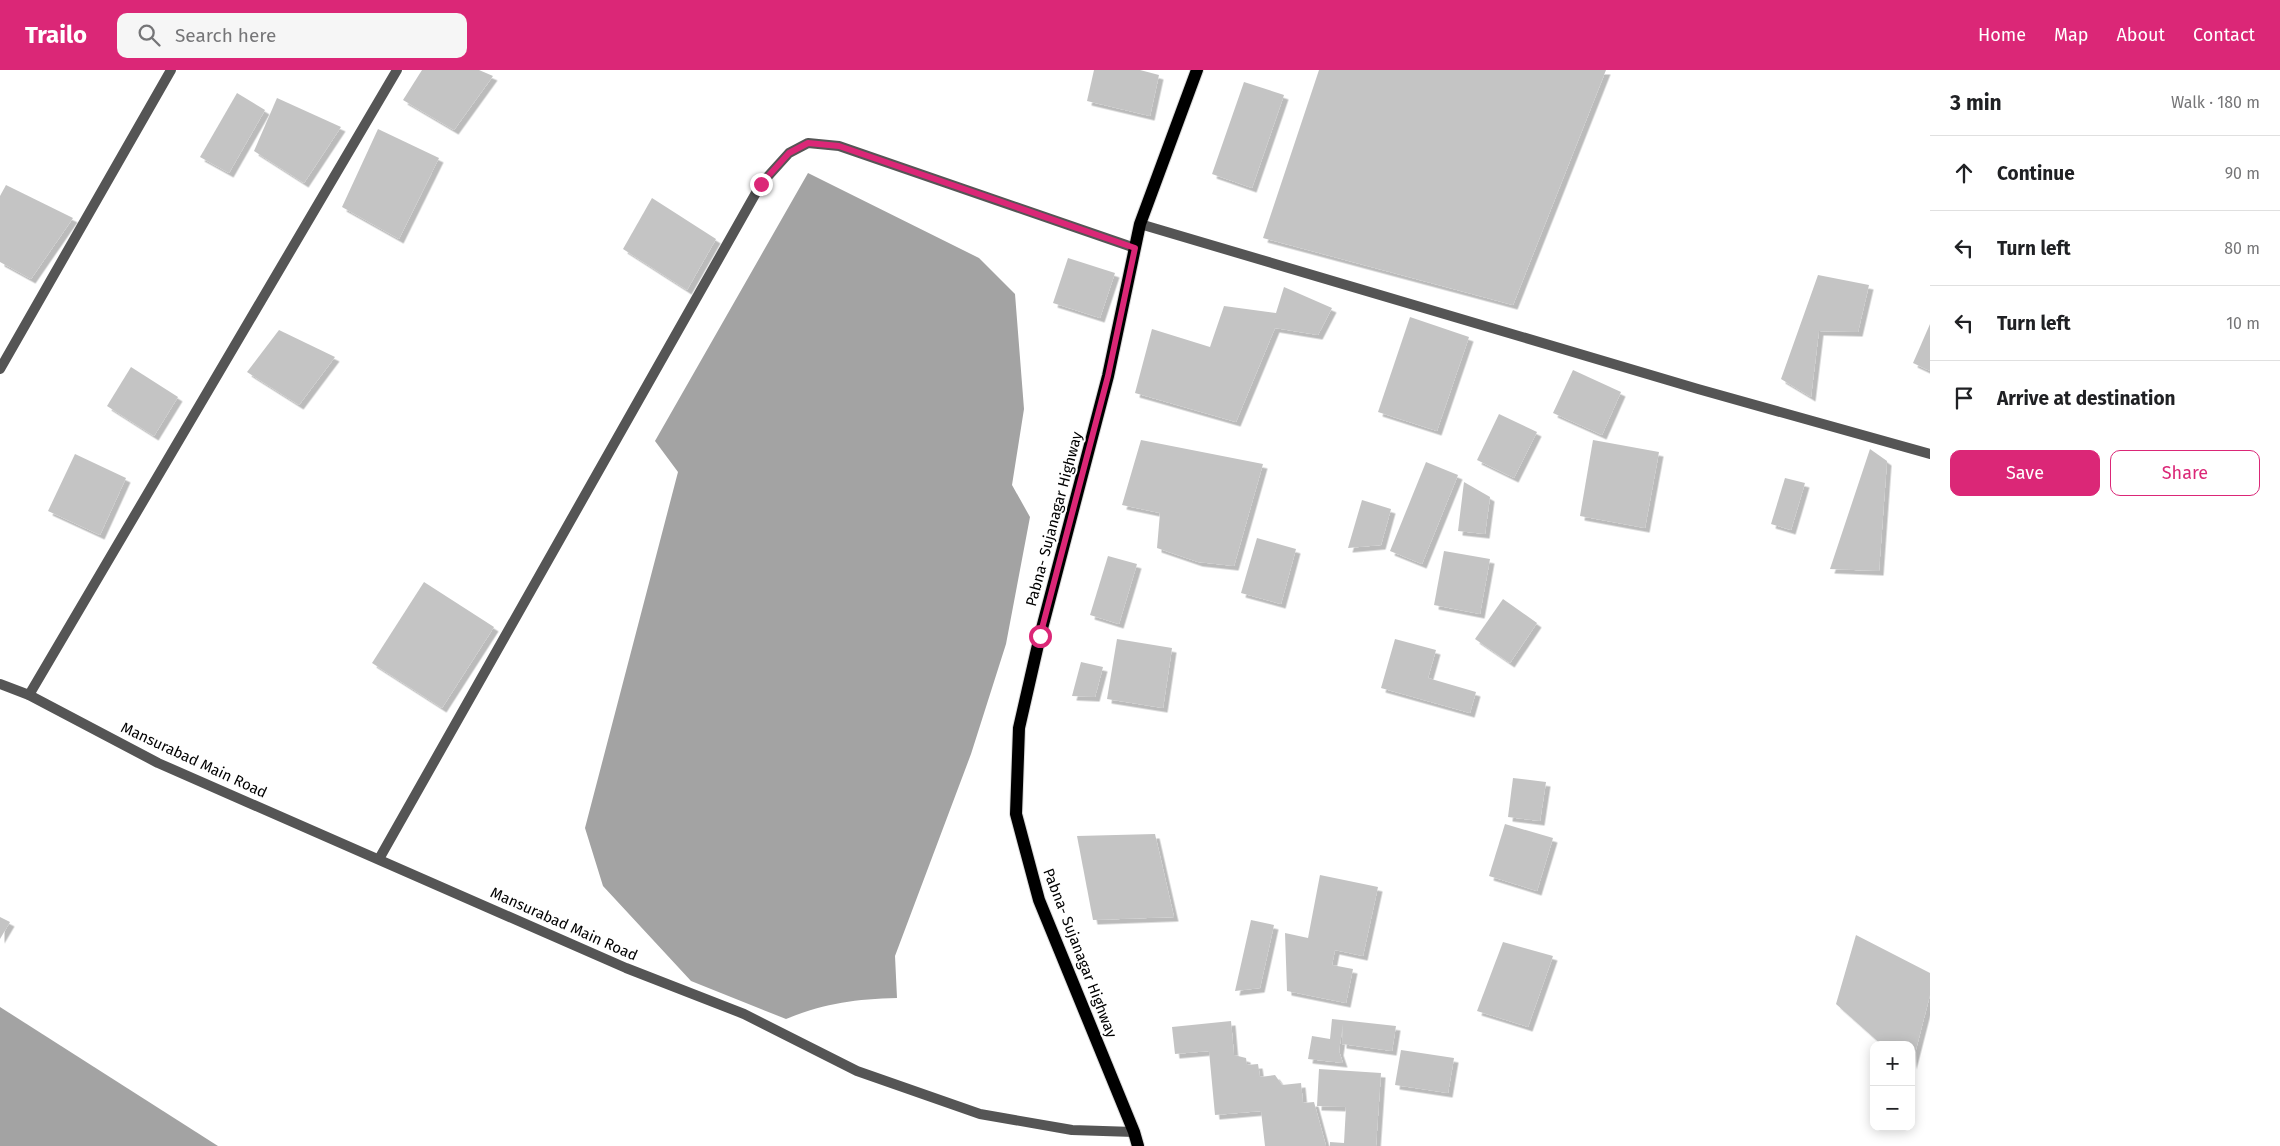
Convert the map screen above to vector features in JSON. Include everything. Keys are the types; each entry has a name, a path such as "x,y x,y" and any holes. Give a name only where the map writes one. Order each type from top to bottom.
{"main road":[{"name":"Pabna- Sujanagar Highway","path":"1138,1146 1134,1132 1039,900 1016,814 1019,728 1040,636 1108,376 1140,224 1197,70"}],"street":[{"path":"0,369 171,70"},
{"path":"29,695 397,70"},
{"path":"379,859 761,184 789,153 808,143 839,146 1135,248"},
{"path":"1140,224 1698,389 1930,454"},
{"name":"Mansurabad Main Road","path":"0,684 29,695 158,763 626,968 744,1014 857,1071 980,1114 1072,1130 1134,1132"}],"shaded area":[{"path":"808,173 979,258 1015,294 1024,409 1012,485 1030,517 1006,644 971,754 895,956 897,998 868,999 841,1003 814,1009 786,1019 691,981 603,886 585,828 678,472 655,441"},
{"path":"0,1007 218,1146 0,1146"}],"building":[{"path":"422,70 479,70 493,76 454,130 403,100"},
{"path":"1094,70 1140,70 1159,75 1150,116 1087,101"},
{"path":"1319,70 1606,70 1513,305 1263,238"},
{"path":"1244,82 1284,95 1252,188 1212,174"},
{"path":"237,93 265,110 229,173 200,157"},
{"path":"277,98 341,127 304,183 254,151"},
{"path":"378,129 439,158 399,239 342,207"},
{"path":"6,185 73,218 31,279 0,262 0,196"},
{"path":"652,198 716,239 687,290 623,249"},
{"path":"1068,258 1115,273 1100,318 1053,303"},
{"path":"1818,275 1869,285 1858,332 1819,331 1811,397 1781,379"},
{"path":"1284,287 1332,308 1318,335 1275,328 1236,422 1135,393 1152,329 1210,347 1224,306 1276,313"},
{"path":"1410,317 1469,337 1437,431 1378,412"},
{"path":"1930,324 1930,371 1913,363"},
{"path":"279,330 335,357 299,405 247,372"},
{"path":"131,367 178,397 154,436 107,406"},
{"path":"1573,370 1621,392 1602,435 1553,413"},
{"path":"1499,414 1537,432 1514,478 1477,460"},
{"path":"1141,440 1263,464 1234,566 1198,562 1157,548 1160,513 1122,505"},
{"path":"1593,440 1659,452 1645,528 1580,516"},
{"path":"1870,449 1887,461 1879,571 1830,569"},
{"path":"75,454 126,478 100,535 48,511"},
{"path":"1426,462 1458,475 1422,564 1390,551"},
{"path":"1785,478 1805,483 1791,530 1771,524"},
{"path":"1464,482 1490,497 1485,534 1458,531"},
{"path":"1362,500 1391,509 1381,545 1348,548"},
{"path":"1257,538 1296,549 1281,604 1241,593"},
{"path":"1444,551 1490,559 1480,614 1434,605"},
{"path":"1108,556 1137,564 1119,624 1090,615"},
{"path":"424,582 494,627 442,708 372,663"},
{"path":"1503,599 1537,623 1510,663 1475,639"},
{"path":"1117,639 1172,648 1163,708 1107,699"},
{"path":"1395,639 1436,650 1428,678 1476,692 1470,713 1381,688"},
{"path":"1081,662 1103,667 1095,697 1072,696"},
{"path":"1513,778 1546,782 1540,821 1508,817"},
{"path":"1505,824 1553,838 1537,891 1489,876"},
{"path":"1155,834 1174,917 1093,920 1077,836"},
{"path":"1320,875 1378,887 1363,956 1335,950 1332,965 1353,969 1346,1003 1287,991 1285,933 1308,938"},
{"path":"0,917 10,922 0,939"},
{"path":"1251,920 1274,925 1260,988 1235,991"},
{"path":"1856,935 1930,973 1930,995 1915,1053 1915,1041 1878,1041 1836,1004"},
{"path":"1503,942 1553,956 1528,1027 1477,1011"},
{"path":"1332,1019 1396,1026 1392,1051 1342,1044 1343,1024 1339,1051 1343,1063 1308,1059 1312,1036 1330,1039"},
{"path":"1231,1021 1234,1055 1246,1058 1247,1065 1258,1064 1260,1077 1275,1075 1282,1085 1301,1083 1303,1103 1314,1102 1326,1146 1265,1146 1261,1111 1215,1115 1209,1051 1175,1054 1172,1027"},
{"path":"1401,1050 1454,1058 1448,1093 1395,1085"},
{"path":"1319,1069 1381,1073 1376,1146 1330,1146 1330,1142 1344,1143 1346,1107 1317,1106"}],"route":[{"path":"761,184 789,153 808,143 839,146 1135,248 1108,376 1040,636"}]}
